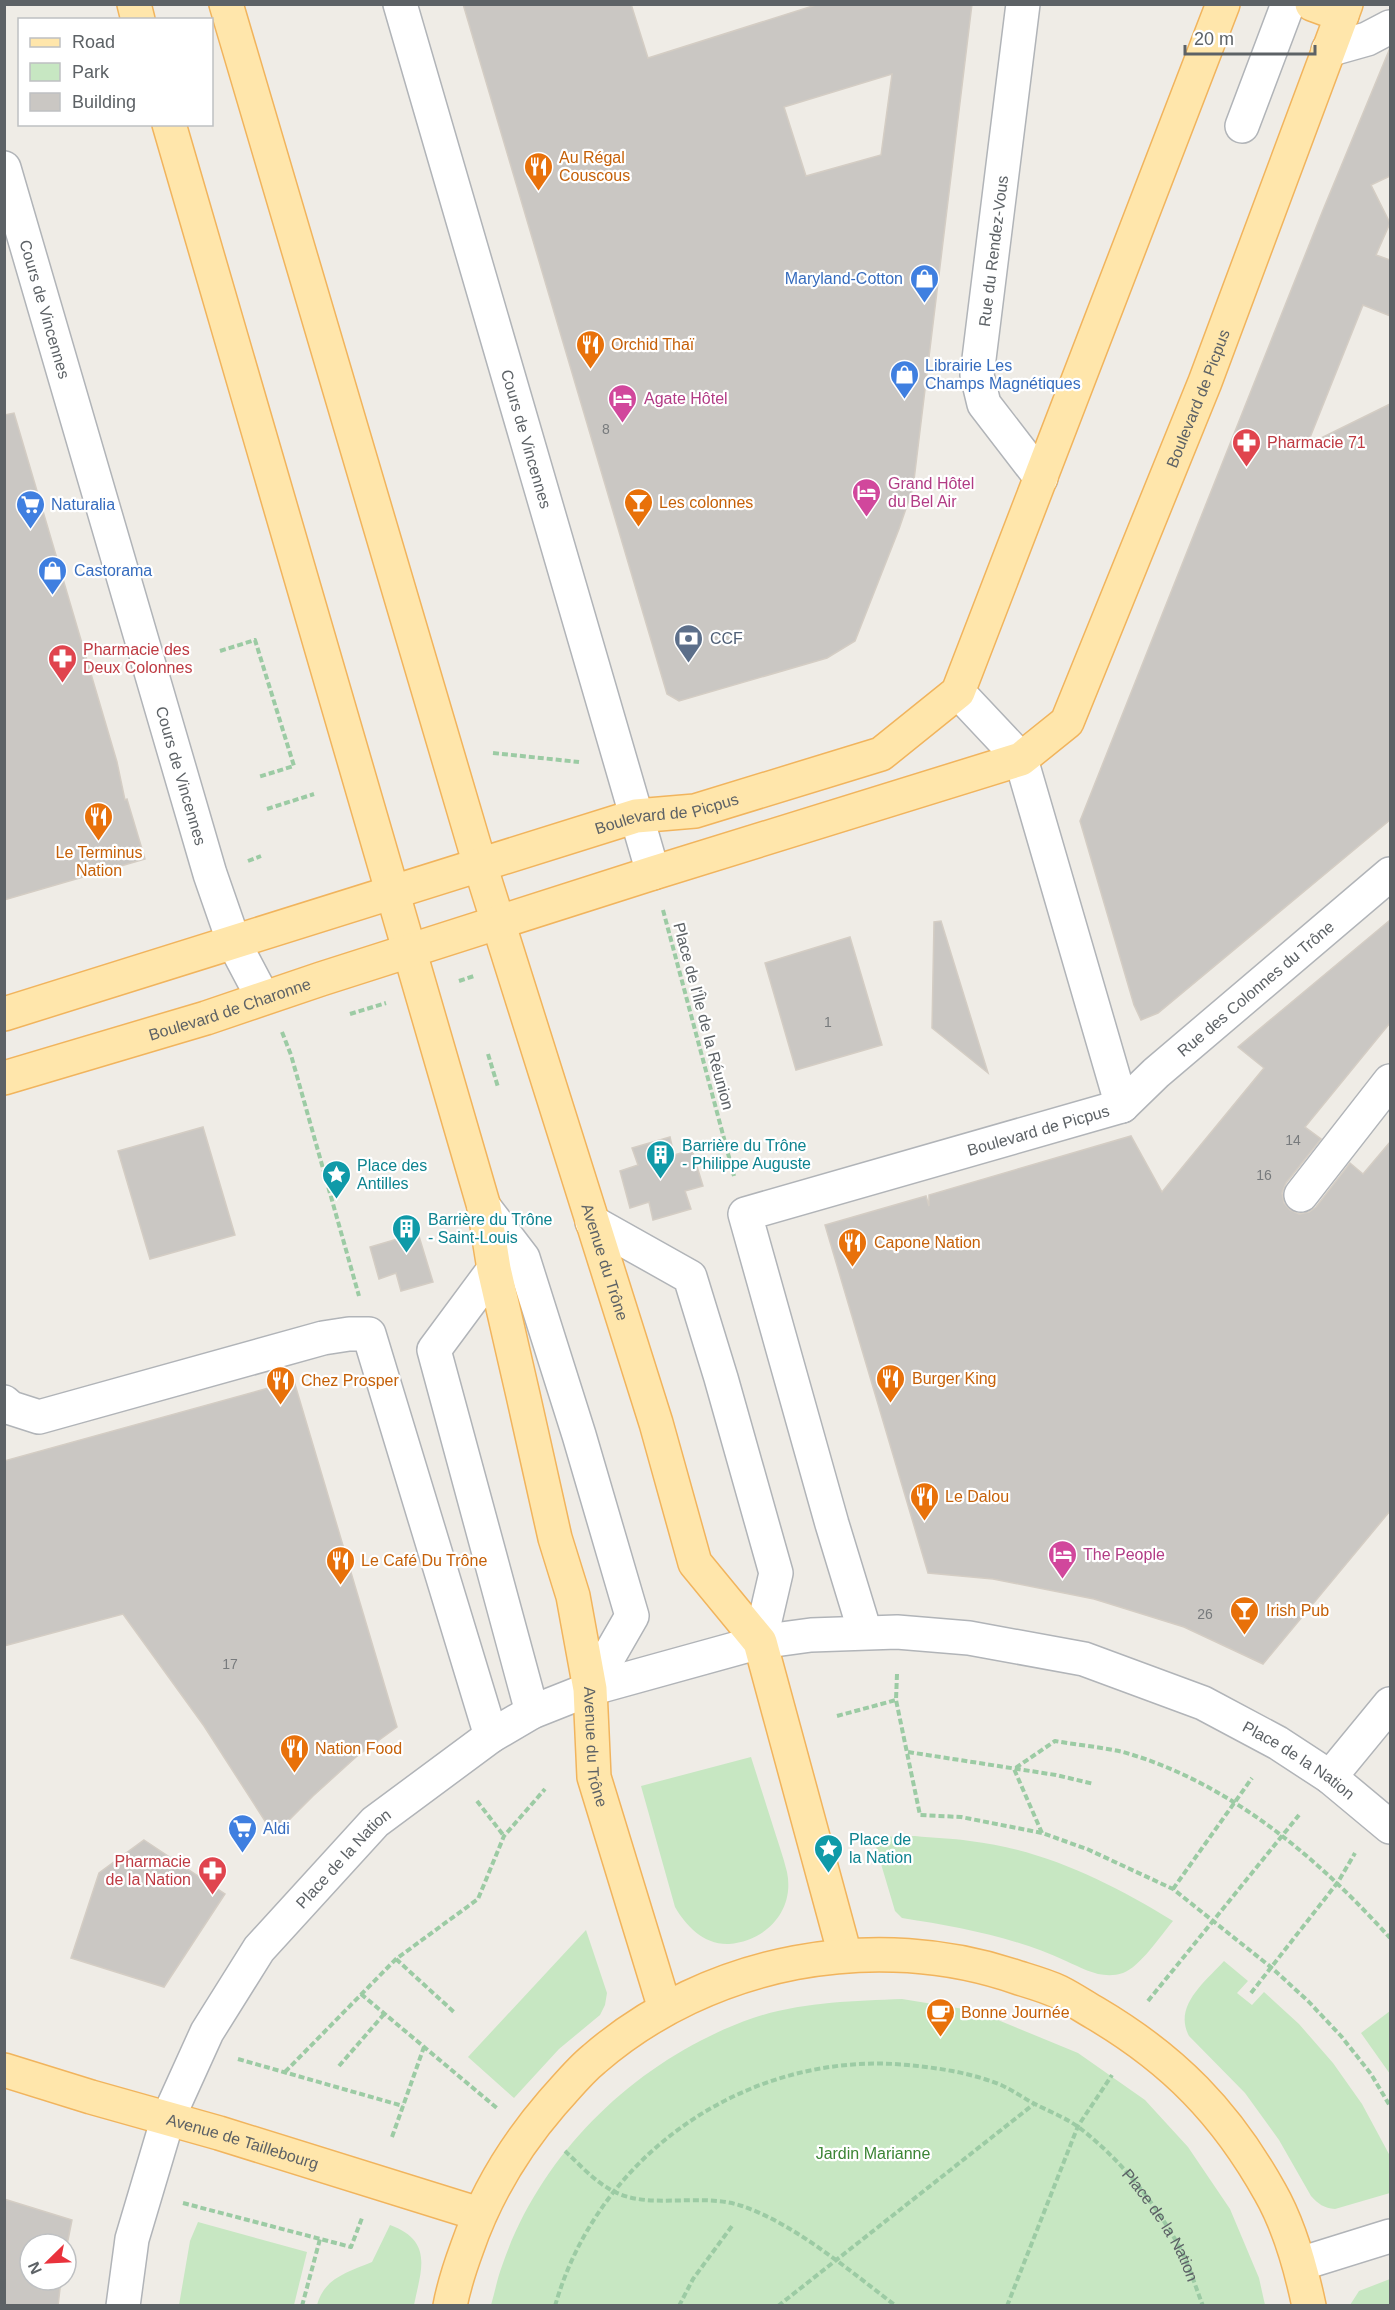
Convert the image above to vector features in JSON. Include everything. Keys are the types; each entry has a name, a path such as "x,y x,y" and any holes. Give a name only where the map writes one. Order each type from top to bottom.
{"main road":[{"path":"226,4 480,865"},
{"path":"958,692 1223,4"},
{"name":"Boulevard de Picpus","path":"454,937 1021,759 1067,722 1205,382 1328,50 1333,8"},
{"path":"4,1014 393,892 170,126"},
{"name":"Boulevard de Picpus","path":"393,892 636,816 695,811 880,754 958,692"},
{"name":"Avenue du Trône","path":"480,865 656,1423 695,1563 760,1642 845,1955"},
{"name":"Avenue du Trône","path":"393,892 484,1207 494,1269 555,1538 573,1596 590,1689 594,1777 665,2009"},
{"name":"Boulevard de Charonne","path":"4,1078 206,1018 454,937"},
{"path":"450,2306 453,2287 479,2214 503,2168 522,2139 570,2083 593,2060 627,2033 665,2009 722,1982 783,1965 845,1955 918,1955 989,1968 1058,1992 1132,2035 1181,2073 1231,2130 1272,2194 1300,2264 1309,2306"},
{"name":"Avenue de Taillebourg","path":"4,2070 479,2214"}],"street":[{"name":"Cours de Vincennes","path":"400,4 653,873"},
{"name":"Rue du Rendez-Vous","path":"1023,4 977,375 984,404 1041,478"},
{"path":"1242,126 1288,4"},
{"path":"1328,50 1367,39 1390,27"},
{"name":"Cours de Vincennes","path":"4,168 207,862 234,943 263,998"},
{"name":"Boulevard de Picpus","path":"745,1214 1122,1106 1021,759 958,692"},
{"name":"Rue des Colonnes du Trône","path":"1122,1106 1156,1073 1390,873"},
{"path":"1301,1195 1390,1081"},
{"path":"484,1207 523,1258 579,1435 632,1616 590,1689"},
{"path":"745,1214 832,1524 865,1632"},
{"name":"Avenue du Trône","path":"592,1222 690,1277 722,1378 776,1573 760,1642"},
{"path":"494,1269 434,1350 532,1712"},
{"path":"6,1407 39,1418 323,1338 369,1334 491,1736"},
{"name":"Place de la Nation","path":"123,2306 132,2239 168,2118 207,2032 260,1949 375,1822 491,1736 532,1712 590,1689 760,1642 811,1635 897,1632 969,1638 1084,1659 1203,1703 1278,1743 1330,1777 1390,1827"},
{"path":"1330,1777 1390,1704"},
{"path":"1300,2264 1390,2236"}],"path":[{"path":"220,651 255,640 294,766 258,777"},
{"path":"493,753 581,762"},
{"path":"267,809 314,794"},
{"name":"Place de l'Île de la Réunion","path":"663,908 745,1214"},
{"path":"287,1040 369,1334"},
{"path":"488,1053 498,1088"},
{"path":"897,1674 896,1700 921,1815 961,1817 1042,1833 1087,1849 1173,1889 1272,1968 1308,2001 1341,2036 1371,2074 1390,2106"},
{"path":"837,1716 896,1700"},
{"path":"1014,1769 1055,1741 1122,1752 1181,1773 1235,1803 1281,1836 1338,1882 1390,1938"},
{"path":"908,1752 1056,1775 1094,1784"},
{"path":"1014,1769 1042,1833"},
{"path":"1173,1889 1252,1778"},
{"path":"285,2073 396,1959 478,1899 504,1836 545,1789"},
{"path":"477,1801 504,1836"},
{"path":"1148,2001 1299,1815"},
{"path":"1251,1993 1338,1882 1355,1853"},
{"path":"396,1959 455,2013"},
{"path":"361,1994 503,2113"},
{"path":"339,2066 385,2013"},
{"path":"392,2137 424,2047"},
{"path":"238,2059 403,2106"},
{"name":"Place de la Nation","path":"555,2306 579,2245 613,2191 655,2147 705,2110 759,2084 819,2067 880,2062 941,2068 1000,2085 1078,2127 1105,2149 1147,2195 1180,2248 1203,2306"},
{"path":"1007,2306 1078,2127 1112,2075"},
{"path":"778,2306 1034,2104"},
{"path":"565,2151 613,2191 627,2197 648,2200 712,2200 739,2205 764,2215 836,2260 896,2306"},
{"path":"182,2203 351,2247 362,2218"},
{"path":"679,2306 693,2279 732,2226"},
{"path":"302,2306 320,2239"}],"green space":[{"path":"751,1757 787,1872 787,1899 775,1922 766,1930 742,1942 720,1943 697,1933 675,1907 641,1786"},
{"path":"915,1836 998,1845 1050,1860 1125,1893 1173,1921 1150,1950 1130,1970 1108,1975 1086,1970 1006,1939 902,1918 895,1911 873,1837"},
{"path":"586,1930 607,1993 605,2005 600,2015 559,2049 514,2098 468,2057"},
{"path":"1224,1961 1248,1981 1237,1993 1252,2005 1264,1992 1299,2024 1333,2063 1362,2104 1390,2156 1390,2193 1335,2209 1319,2203 1311,2196 1279,2140 1245,2093 1189,2036 1185,2025 1188,2005 1200,1986"},
{"name":"Jardin Marianne","path":"902,1999 976,2011 1078,2053 1145,2100 1188,2147 1230,2209 1259,2278 1265,2305 491,2305 500,2271 519,2224 542,2184 568,2148 599,2114 634,2084 671,2057 711,2035 753,2018 808,2005"},
{"path":"1390,2011 1390,2074 1361,2033"},
{"path":"198,2222 307,2252 294,2305 179,2305 190,2241"},
{"path":"390,2225 413,2239 419,2248 421,2269 414,2305 317,2305 320,2296 331,2282 372,2262"},
{"path":"1390,2279 1390,2305 1350,2305 1359,2291"}],"building":[{"path":"463,4 631,4 648,58 819,4 972,4 913,488 855,641 827,658 679,701 667,694","holes":["892,74 881,155 806,176 784,107"]},
{"path":"1390,48 1390,176 1371,185 1390,223 1376,255 1390,260 1390,316 1363,305 1307,445 1390,404 1390,820 1158,1013 1141,1020 1134,1005 1080,821 1323,210"},
{"path":"14,413 117,762 125,800 127,799 145,859 4,900 4,415"},
{"path":"1390,920 1390,1023 1305,1127 1321,1139 1286,1183 1282,1193 1284,1203 1290,1210 1299,1214 1309,1212 1316,1207 1350,1163 1363,1174 1390,1142 1390,1511 1263,1664 1184,1627 1094,1599 993,1579 928,1573 825,1225 926,1196 929,1206 929,1195 1131,1136 1162,1192 1264,1068 1238,1047"},
{"path":"941,921 988,1073 932,1028 934,922"},
{"path":"850,937 882,1045 796,1070 765,963"},
{"path":"203,1127 235,1235 150,1259 118,1151"},
{"name":"Barrière du Trône - Philippe Auguste","path":"670,1137 674,1155 692,1150 703,1186 685,1191 691,1209 653,1220 649,1202 630,1208 620,1171 638,1165 632,1148"},
{"name":"Barrière du Trône - Saint-Louis","path":"418,1233 433,1282 401,1291 396,1273 379,1279 370,1247"},
{"path":"294,1381 397,1727 356,1757 274,1835 204,1726 123,1614 4,1646 4,1461"},
{"path":"144,1840 225,1894 164,1987 71,1958 99,1873"},
{"path":"4,2199 72,2220 70,2232 18,2232 18,2292 60,2292 58,2306 4,2306"}],"place":[{"name":"Au Régal Couscous","path":"538,192"},
{"name":"Maryland-Cotton","path":"924,304"},
{"name":"Orchid Thaï","path":"590,370"},
{"name":"Librairie Les Champs Magnétiques","path":"904,400"},
{"name":"Agate Hôtel","path":"623,424"},
{"name":"Pharmacie 71","path":"1246,468"},
{"name":"Grand Hôtel du Bel Air","path":"867,518"},
{"name":"Les colonnes","path":"638,528"},
{"name":"Naturalia","path":"30,530"},
{"name":"Castorama","path":"53,596"},
{"name":"CCF","path":"689,664"},
{"name":"Pharmacie des Deux Colonnes","path":"62,684"},
{"name":"Le Terminus Nation","path":"99,842"},
{"name":"Barrière du Trône - Philippe Auguste","path":"661,1180"},
{"name":"Place des Antilles","path":"336,1200"},
{"name":"Barrière du Trône - Saint-Louis","path":"407,1254"},
{"name":"Capone Nation","path":"853,1268"},
{"name":"Burger King","path":"891,1404"},
{"name":"Chez Prosper","path":"280,1406"},
{"name":"Le Dalou","path":"924,1522"},
{"name":"The People","path":"1062,1580"},
{"name":"Le Café Du Trône","path":"340,1586"},
{"name":"Irish Pub","path":"1245,1636"},
{"name":"Nation Food","path":"294,1774"},
{"name":"Aldi","path":"242,1854"},
{"name":"Place de la Nation","path":"828,1874"},
{"name":"Pharmacie de la Nation","path":"212,1896"},
{"name":"Bonne Journée","path":"940,2038"}]}
